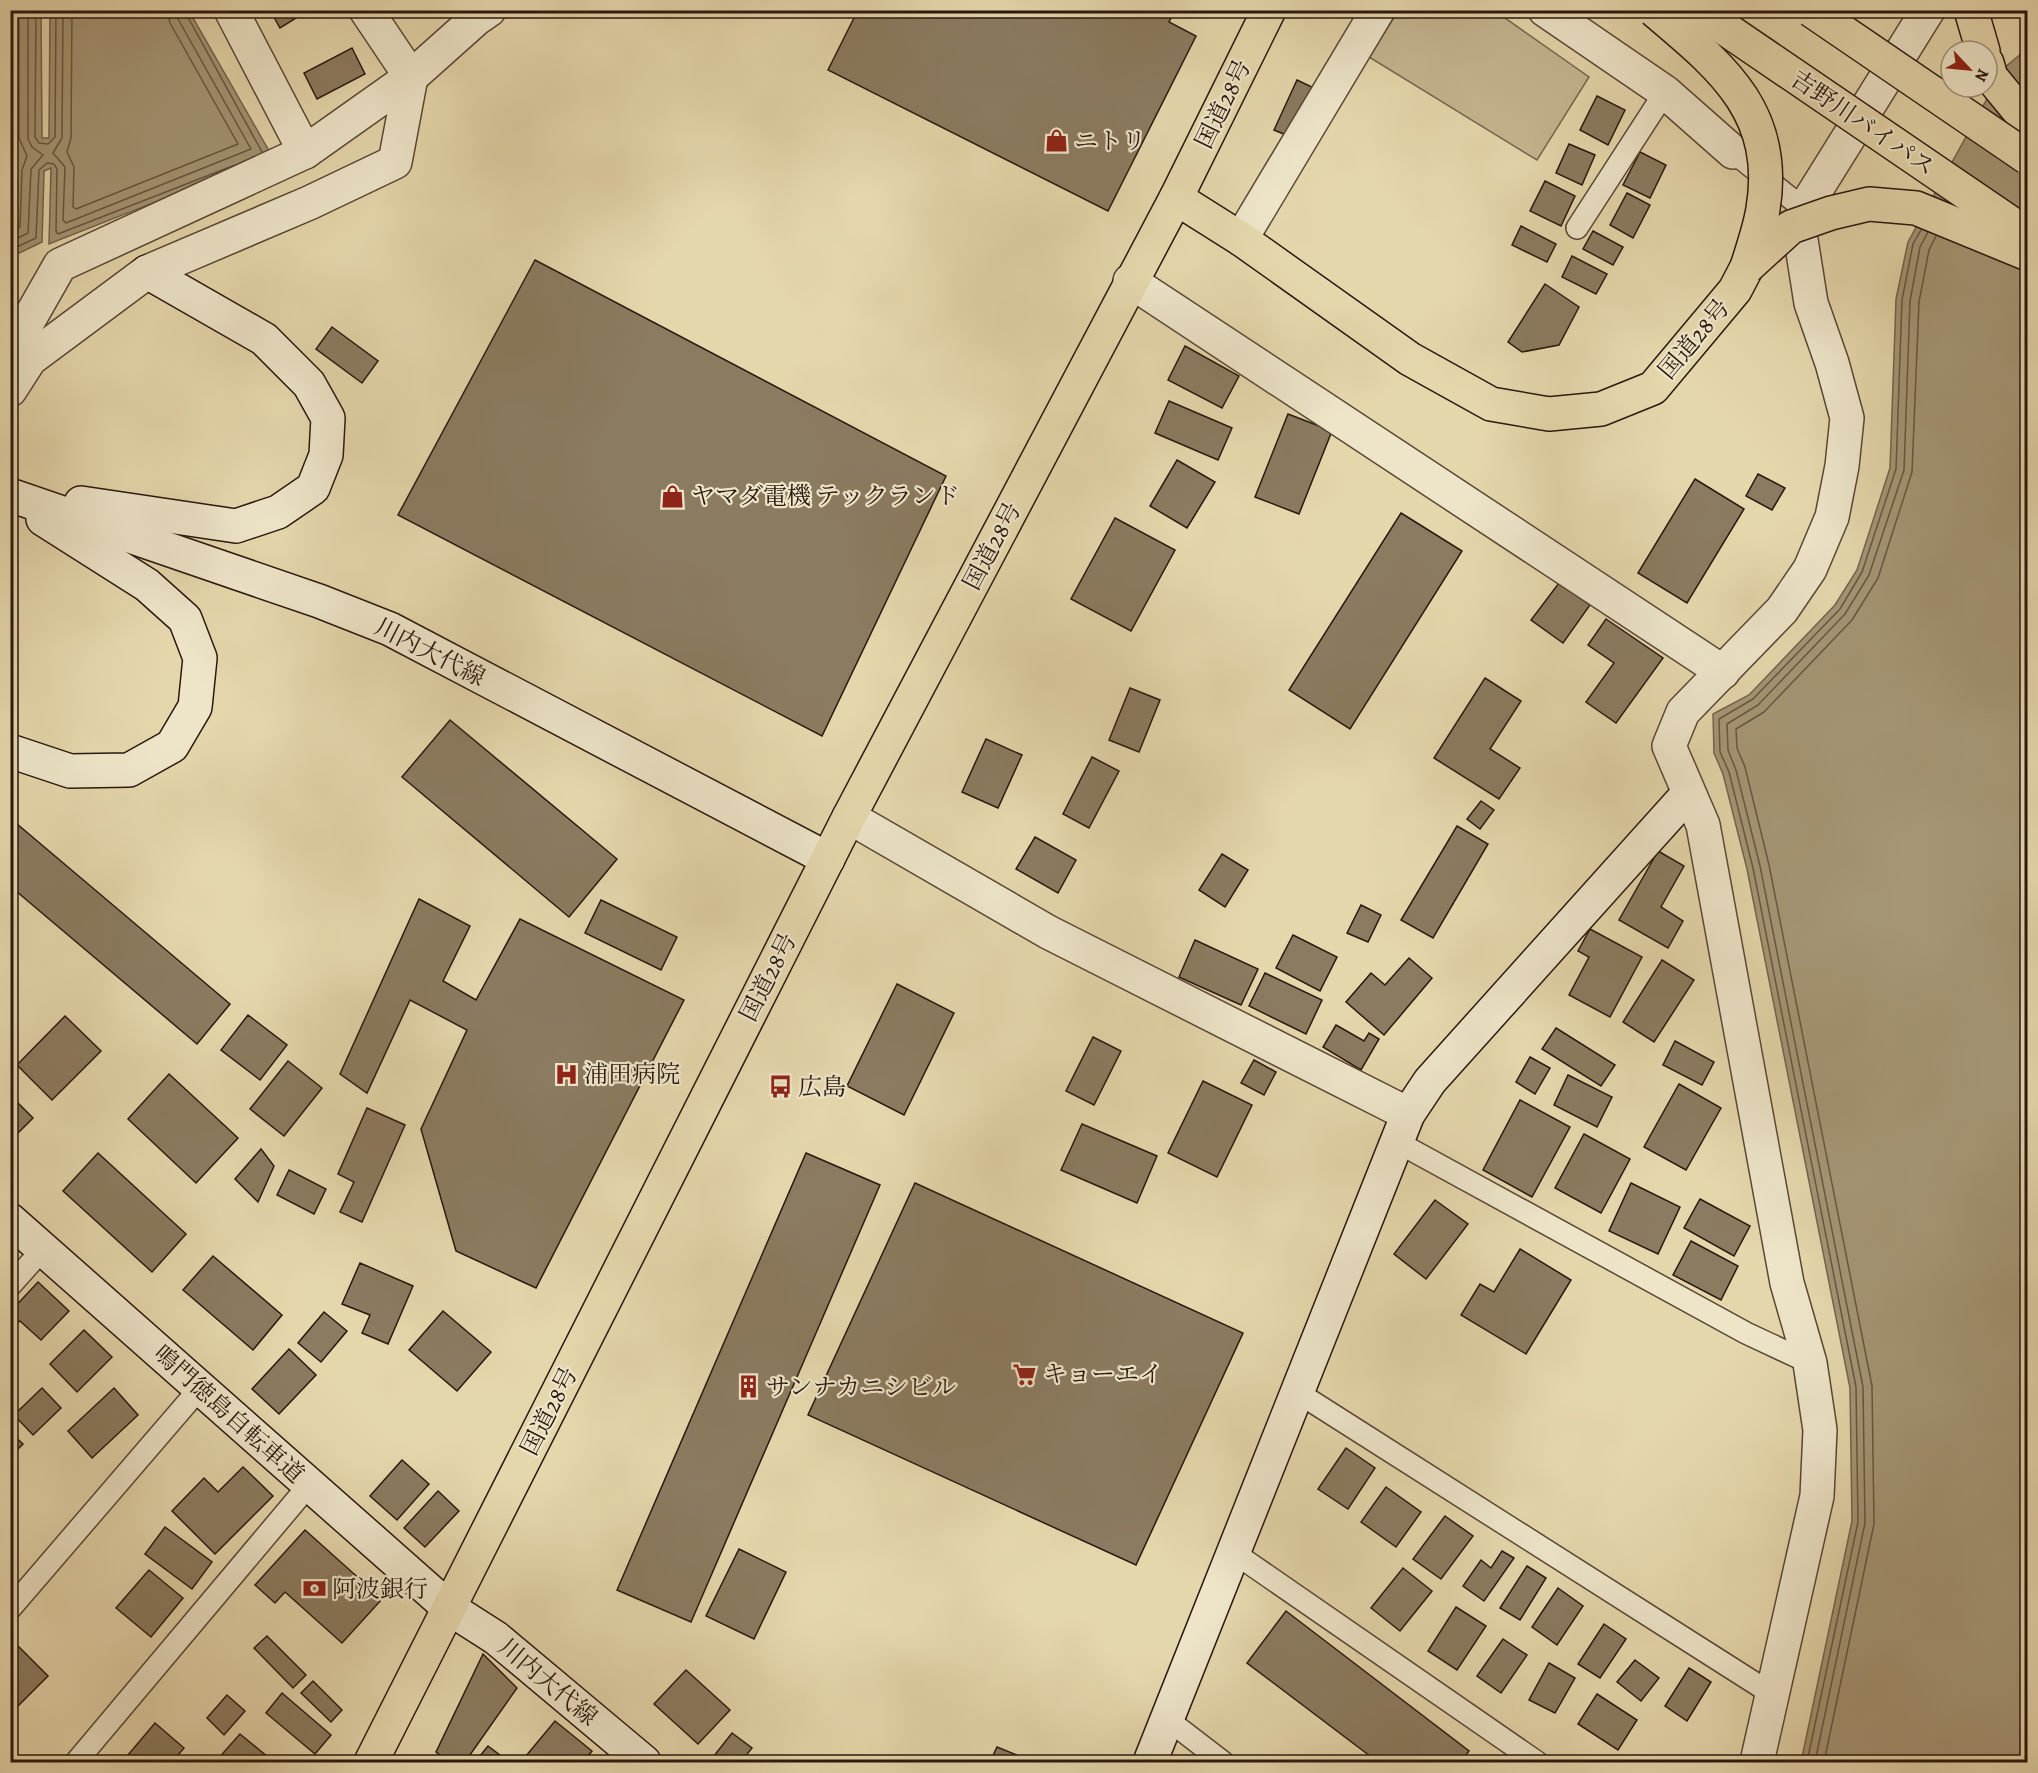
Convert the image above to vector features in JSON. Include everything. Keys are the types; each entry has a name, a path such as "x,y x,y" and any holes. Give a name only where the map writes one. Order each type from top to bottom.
{"highway":[{"name":"国道28号","path":"371,1762 849,817 1130,281 1176,198 1269,10"},
{"name":"国道28号","path":"1176,198 1241,239 1410,359 1491,404 1549,414 1601,409 1653,388 1741,278 1763,209 1766,165 1758,129 1743,97 1715,63 1654,10"},
{"name":"吉野川バイパス","path":"1698,10 2028,235"},
{"path":"1811,10 2028,158"},
{"path":"1971,10 1979,39"},
{"path":"1999,87 2028,122"},
{"path":"1741,278 1791,227 1831,213 1869,204 1916,208 2028,254"}],"street":[{"path":"231,10 305,152"},
{"path":"10,390 30,359 147,272 309,203 395,162 411,77 366,10"},
{"path":"19,337 60,265 305,152 411,77 489,10"},
{"path":"1241,239 1378,10"},
{"path":"1545,10 1665,92 1733,152"},
{"path":"1756,1762 1817,1496 1820,1430 1810,1363 1787,1283 1703,825 1688,794 1670,746 1683,712 1782,610 1810,569 1832,517 1842,466 1847,418 1832,363 1811,303 1799,227 1804,209 1926,11"},
{"path":"10,495 236,526 278,512 312,488 326,455 328,418 309,384 264,339 147,272"},
{"path":"1130,281 1723,672"},
{"path":"10,495 147,585 186,619 200,658 195,707 172,746 129,770 70,771 10,751"},
{"name":"川内大代線","path":"10,495 319,601 390,629 828,859"},
{"path":"1150,1762 1402,1128 1430,1081 1688,794"},
{"path":"849,817 1048,932 1402,1128"},
{"name":"鳴門徳島自転車道","path":"10,1220 449,1608"},
{"name":"川内大代線","path":"449,1608 496,1638 644,1762"}],"lane":[{"path":"1577,228 1665,92"},
{"path":"1733,152 1804,209"},
{"path":"1402,1128 1746,1333 1810,1363"},
{"path":"10,1286 43,1249"},
{"path":"10,1608 200,1388"},
{"path":"1297,1392 1772,1694"},
{"path":"76,1762 309,1485"},
{"path":"1233,1552 1537,1762"},
{"path":"1167,1719 1223,1762"}],"shaded area":[{"path":"1398,11 1495,11 1589,77 1537,160 1369,57"}],"water":[{"path":"10,11 41,11 42,138 49,138 50,11 189,11 272,156 49,244 51,168 44,171 42,242 11,257"},
{"path":"2027,49 2027,1762 1801,1762 1852,1521 1850,1388 1747,869 1723,774 1714,753 1713,714 1749,695 1835,605 1857,570 1890,468 1896,299 1908,242 1987,99 1999,99 1999,77 2004,68"}],"building":[{"path":"270,10 309,10 280,28"},
{"name":"ニトリ","path":"858,10 1175,10 1169,22 1196,36 1108,211 828,70"},
{"path":"352,48 365,74 317,99 304,73"},
{"path":"1297,80 1314,88 1291,137 1274,130"},
{"path":"1597,96 1625,110 1608,145 1580,130"},
{"path":"1569,144 1595,155 1582,185 1556,173"},
{"path":"1640,152 1666,165 1650,198 1623,185"},
{"path":"1545,181 1575,196 1561,226 1530,211"},
{"path":"1627,193 1650,205 1633,238 1610,225"},
{"path":"1521,226 1556,244 1547,262 1512,245"},
{"path":"1593,231 1623,247 1613,265 1583,249"},
{"path":"1572,256 1607,274 1596,294 1562,277"},
{"name":"ヤマダ電機 テックランド","path":"535,260 946,476 822,736 398,515"},
{"path":"1545,284 1579,307 1559,345 1522,352 1508,342"},
{"path":"332,327 378,361 362,383 316,349"},
{"path":"1185,346 1239,376 1222,408 1168,380"},
{"path":"1169,401 1232,428 1218,460 1155,433"},
{"path":"1288,414 1332,431 1299,514 1255,497"},
{"path":"1177,460 1215,482 1187,528 1150,506"},
{"path":"1758,474 1785,488 1772,510 1746,496"},
{"path":"1695,479 1744,509 1687,603 1638,573"},
{"path":"1401,513 1462,551 1350,729 1289,690"},
{"path":"1115,518 1175,550 1131,631 1071,599"},
{"path":"1559,583 1590,605 1563,643 1531,620"},
{"path":"1606,619 1663,658 1616,723 1586,702 1614,663 1588,645"},
{"path":"1485,678 1521,701 1490,749 1520,768 1499,799 1434,758"},
{"path":"1130,688 1160,700 1139,752 1109,740"},
{"path":"450,720 617,859 569,917 402,777"},
{"path":"986,739 1022,755 998,808 962,792"},
{"path":"1092,757 1119,771 1089,828 1063,814"},
{"path":"1481,801 1494,810 1480,829 1467,819"},
{"path":"10,818 230,1004 197,1044 10,886"},
{"path":"1457,826 1488,844 1433,938 1401,920"},
{"path":"1035,837 1076,860 1058,893 1016,869"},
{"path":"1658,851 1684,866 1661,907 1683,921 1668,948 1619,920"},
{"path":"1222,854 1248,870 1225,907 1199,890"},
{"path":"419,899 470,926 443,981 476,1000 520,919 684,1000 536,1288 456,1251 421,1129 467,1030 410,1000 367,1093 340,1074"},
{"path":"601,900 677,937 661,970 585,933"},
{"path":"1361,905 1381,915 1368,942 1347,933"},
{"path":"1590,929 1642,957 1610,1017 1569,995 1589,957 1578,951"},
{"path":"1293,935 1337,957 1320,991 1276,968"},
{"path":"1195,940 1258,969 1241,1005 1179,977"},
{"path":"1409,958 1432,978 1384,1035 1346,1002 1371,973 1385,985"},
{"path":"1662,960 1694,980 1654,1042 1623,1022"},
{"path":"1265,973 1322,1000 1306,1034 1249,1006"},
{"path":"897,984 954,1013 904,1115 847,1086"},
{"path":"248,1015 287,1045 260,1080 221,1050"},
{"path":"65,1016 101,1051 52,1100 17,1065"},
{"path":"1336,1025 1364,1041 1369,1033 1379,1039 1361,1070 1323,1047"},
{"path":"1556,1028 1615,1065 1601,1086 1542,1049"},
{"path":"1093,1037 1121,1051 1094,1105 1066,1091"},
{"path":"1675,1041 1714,1062 1702,1085 1663,1065"},
{"path":"1530,1057 1550,1068 1535,1094 1516,1082"},
{"path":"1254,1060 1276,1072 1264,1095 1241,1083"},
{"path":"288,1061 322,1088 284,1136 250,1109"},
{"path":"169,1074 238,1138 196,1183 128,1119"},
{"path":"1568,1075 1612,1097 1597,1127 1554,1105"},
{"path":"1203,1081 1252,1105 1217,1177 1168,1153"},
{"path":"1679,1084 1721,1108 1686,1170 1644,1147"},
{"path":"10,1095 33,1118 10,1141"},
{"path":"1520,1100 1570,1127 1532,1197 1483,1170"},
{"path":"367,1108 405,1125 362,1222 340,1212 354,1182 338,1174"},
{"path":"1082,1124 1157,1156 1137,1203 1061,1170"},
{"path":"1584,1134 1630,1159 1601,1213 1555,1188"},
{"path":"261,1149 274,1166 258,1202 235,1179"},
{"path":"98,1153 186,1234 152,1272 63,1191"},
{"name":"サンナカニシビル","path":"806,1153 880,1185 691,1622 617,1590"},
{"path":"289,1170 326,1189 314,1214 277,1195"},
{"name":"キョーエイ","path":"915,1183 1243,1333 1136,1565 808,1415"},
{"path":"1631,1183 1680,1207 1658,1254 1609,1231"},
{"path":"1700,1199 1750,1226 1734,1256 1684,1228"},
{"path":"1435,1200 1468,1224 1426,1279 1394,1254"},
{"path":"1691,1241 1738,1266 1721,1300 1673,1275"},
{"path":"1520,1249 1571,1280 1526,1354 1461,1315 1480,1284 1494,1292"},
{"path":"213,1256 282,1315 253,1350 183,1290"},
{"path":"360,1263 413,1286 388,1344 362,1333 370,1315 342,1304"},
{"path":"38,1282 69,1311 41,1340 20,1321 10,1329 10,1312"},
{"path":"443,1311 491,1352 457,1391 409,1350"},
{"path":"324,1312 347,1331 321,1362 298,1343"},
{"path":"84,1330 112,1357 77,1392 50,1364"},
{"path":"289,1349 316,1375 279,1414 252,1389"},
{"path":"42,1388 61,1408 33,1435 14,1415"},
{"path":"114,1388 138,1415 92,1458 68,1431"},
{"path":"10,1432 23,1444 10,1457"},
{"path":"1346,1448 1375,1468 1348,1509 1318,1489"},
{"path":"402,1460 429,1484 397,1520 370,1496"},
{"path":"243,1467 273,1496 215,1554 172,1511 204,1478 218,1492"},
{"path":"1386,1487 1421,1512 1396,1547 1361,1522"},
{"path":"438,1491 459,1511 425,1547 404,1528"},
{"path":"1445,1516 1473,1536 1441,1579 1413,1559"},
{"path":"165,1527 212,1562 192,1589 145,1554"},
{"name":"阿波銀行","path":"305,1530 382,1599 342,1643 285,1592 275,1603 255,1585"},
{"path":"739,1549 786,1572 754,1639 706,1616"},
{"path":"1502,1551 1514,1558 1484,1601 1463,1586 1481,1560 1491,1568"},
{"path":"1527,1566 1546,1578 1520,1620 1500,1608"},
{"path":"1403,1568 1432,1591 1400,1631 1371,1608"},
{"path":"149,1570 183,1598 151,1637 116,1608"},
{"path":"1558,1588 1583,1606 1557,1645 1532,1627"},
{"path":"1456,1607 1486,1626 1457,1670 1428,1651"},
{"path":"1286,1611 1469,1751 1461,1762 1378,1762 1247,1663"},
{"path":"1604,1624 1626,1639 1600,1678 1578,1664"},
{"path":"267,1636 306,1675 293,1688 254,1648"},
{"path":"1503,1639 1527,1655 1501,1693 1477,1676"},
{"path":"15,1643 48,1676 10,1714 10,1648"},
{"path":"483,1654 517,1688 465,1762 449,1762 436,1752"},
{"path":"1635,1660 1659,1678 1641,1701 1617,1682"},
{"path":"1549,1663 1575,1678 1555,1713 1529,1700"},
{"path":"1689,1668 1711,1682 1687,1721 1665,1706"},
{"path":"686,1670 730,1710 698,1744 654,1704"},
{"path":"313,1681 342,1710 331,1722 301,1693"},
{"path":"282,1693 331,1735 315,1754 266,1713"},
{"path":"1597,1694 1637,1720 1618,1750 1578,1724"},
{"path":"227,1695 245,1711 224,1735 207,1718"},
{"path":"555,1721 592,1751 583,1762 521,1762"},
{"path":"155,1723 184,1748 172,1762 122,1762"},
{"path":"732,1733 752,1748 741,1762 711,1762 710,1761"},
{"path":"240,1734 274,1762 216,1761"},
{"path":"488,1746 509,1762 475,1762"},
{"path":"997,1747 1034,1762 990,1762"}],"place":[{"name":"ニトリ","path":"1056,141"},
{"name":"ヤマダ電機 テックランド","path":"673,496"},
{"name":"浦田病院","path":"566,1074"},
{"name":"広島","path":"780,1087"},
{"name":"キョーエイ","path":"1025,1374"},
{"name":"サンナカニシビル","path":"748,1387"},
{"name":"阿波銀行","path":"314,1589"}]}
